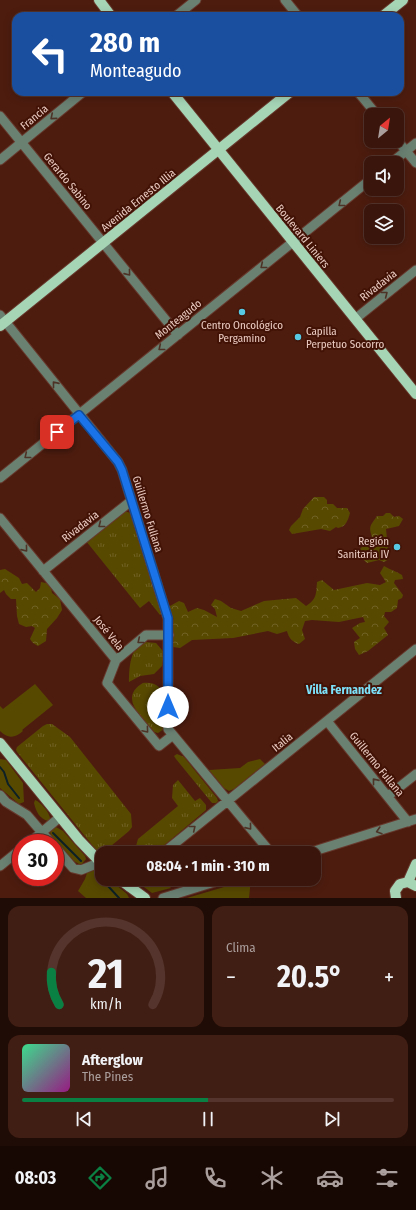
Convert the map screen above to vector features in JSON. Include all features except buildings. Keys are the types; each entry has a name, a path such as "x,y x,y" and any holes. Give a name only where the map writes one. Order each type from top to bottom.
{"main road":[{"path":"99,0 109,12"},
{"path":"388,12 403,0"},
{"name":"Boulevard Liniers","path":"175,96 416,394"},
{"name":"Avenida Ernesto Illia","path":"2,321 285,96"},
{"path":"2,748 79,840 95,857"},
{"path":"393,897 400,884 414,885 416,864"},
{"path":"129,887 145,898"}],"street":[{"path":"181,12 196,0"},
{"path":"285,0 295,12"},
{"name":"Francia","path":"0,160 78,96"},
{"path":"361,96 371,108"},
{"name":"Gerardo Sabino","path":"0,116 178,335"},
{"path":"400,156 416,143"},
{"path":"404,148 416,163"},
{"name":"Monteagudo","path":"0,478 364,185"},
{"name":"Rivadavia","path":"354,318 416,270"},
{"name":"Guillermo Fullana","path":"2,321 118,462 122,470 168,618 168,729 173,735"},
{"name":"Rivadavia","path":"42,571 132,501"},
{"name":"José Vela","path":"0,518 116,660 107,683 159,746 173,735"},
{"path":"116,660 146,635 168,635"},
{"name":"Italia","path":"172,846 416,649"},
{"name":"Guillermo Fullana","path":"327,720 388,796 412,821"},
{"path":"173,735 265,846"},
{"path":"388,796 416,774"},
{"path":"0,795 6,802 27,815 42,832"},
{"path":"40,834 60,817"},
{"path":"321,849 412,821"},
{"path":"0,866 12,856"},
{"path":"64,858 73,868 81,870 95,865"},
{"path":"163,898 202,886"}],"green space":[{"path":"314,497 324,497 327,500 327,504 333,504 337,508 347,508 350,513 346,523 341,527 336,527 330,531 321,529 292,534 289,530 291,526 300,517 303,509"},
{"path":"123,512 128,512 132,515 162,613 160,615 149,601 140,608 86,541"},
{"path":"386,513 390,513 394,517 399,516 403,519 399,526 386,529 389,559 384,562 379,560 367,563 362,558 359,550 372,537 370,530 377,516 383,516"},
{"path":"384,566 402,575 403,579 395,580 394,583 403,595 402,598 398,600 397,608 391,612 385,612 384,616 389,622 384,628 388,635 368,651 359,655 355,649 354,642 360,638 352,628 365,622 363,617 339,622 312,620 305,621 302,630 305,639 299,644 291,639 287,631 277,634 268,631 233,638 192,640 180,648 173,647 170,621 174,619 169,615 168,609 170,606 179,601 184,603 188,612 197,608 217,617 215,609 211,605 215,599 231,608 241,611 264,601 296,598 306,606 314,598 317,582 322,580 334,590 367,583 380,585 386,582 380,573"},
{"path":"5,569 19,578 22,584 27,583 36,592 40,588 41,582 50,584 52,593 60,599 62,610 47,629 46,641 38,646 30,639 35,628 32,626 26,627 19,624 16,599 11,599 4,590 0,593 0,570"},
{"path":"145,642 156,643 162,650 164,653 162,666 154,674 140,676 129,682 129,671 133,653 140,644"},
{"path":"143,683 152,683 158,686 162,691 165,706 164,729 158,733 154,732 142,718 132,700 136,688"},
{"path":"35,684 53,705 20,733 12,737 3,734 0,731 0,706 3,709"},
{"path":"52,724 70,737 131,814 132,827 111,846 95,846 95,849 17,752 17,747 43,726"},
{"path":"177,754 184,757 217,798 218,801 216,803 212,803 176,759 174,756"},
{"path":"0,759 6,760 23,783 24,802 19,804 0,788"},
{"path":"260,759 265,764 234,789 229,791 224,788 209,770 240,768 248,762"},
{"path":"178,780 195,801 200,798 206,805 206,810 163,846 136,846 138,839 178,806 172,798 173,785"},
{"path":"35,800 45,808 50,820 45,820 39,815 34,803"},
{"path":"56,827 63,831 85,856 86,859 82,864 74,861 64,850 64,834 50,834 50,832"},
{"path":"95,870 95,886 117,886 127,894 129,898 86,898 78,891 87,873"},
{"path":"169,886 171,888 152,893 144,887"},
{"path":"227,886 250,886 249,898 187,898"}],"waterway":[{"path":"0,767 4,772 8,784 19,798"},
{"path":"53,833 81,861"},
{"path":"108,886 119,898"}],"place":[{"name":"Centro Oncológico Pergamino","path":"242,312"},
{"name":"Capilla Perpetuo Socorro","path":"298,337"},
{"name":"Región Sanitaria IV","path":"397,547"}],"district":[{"name":"Villa Fernandez","path":"344,690"}],"route":[{"path":"57,432 79,415 118,462 122,470 168,618 168,707"}]}
